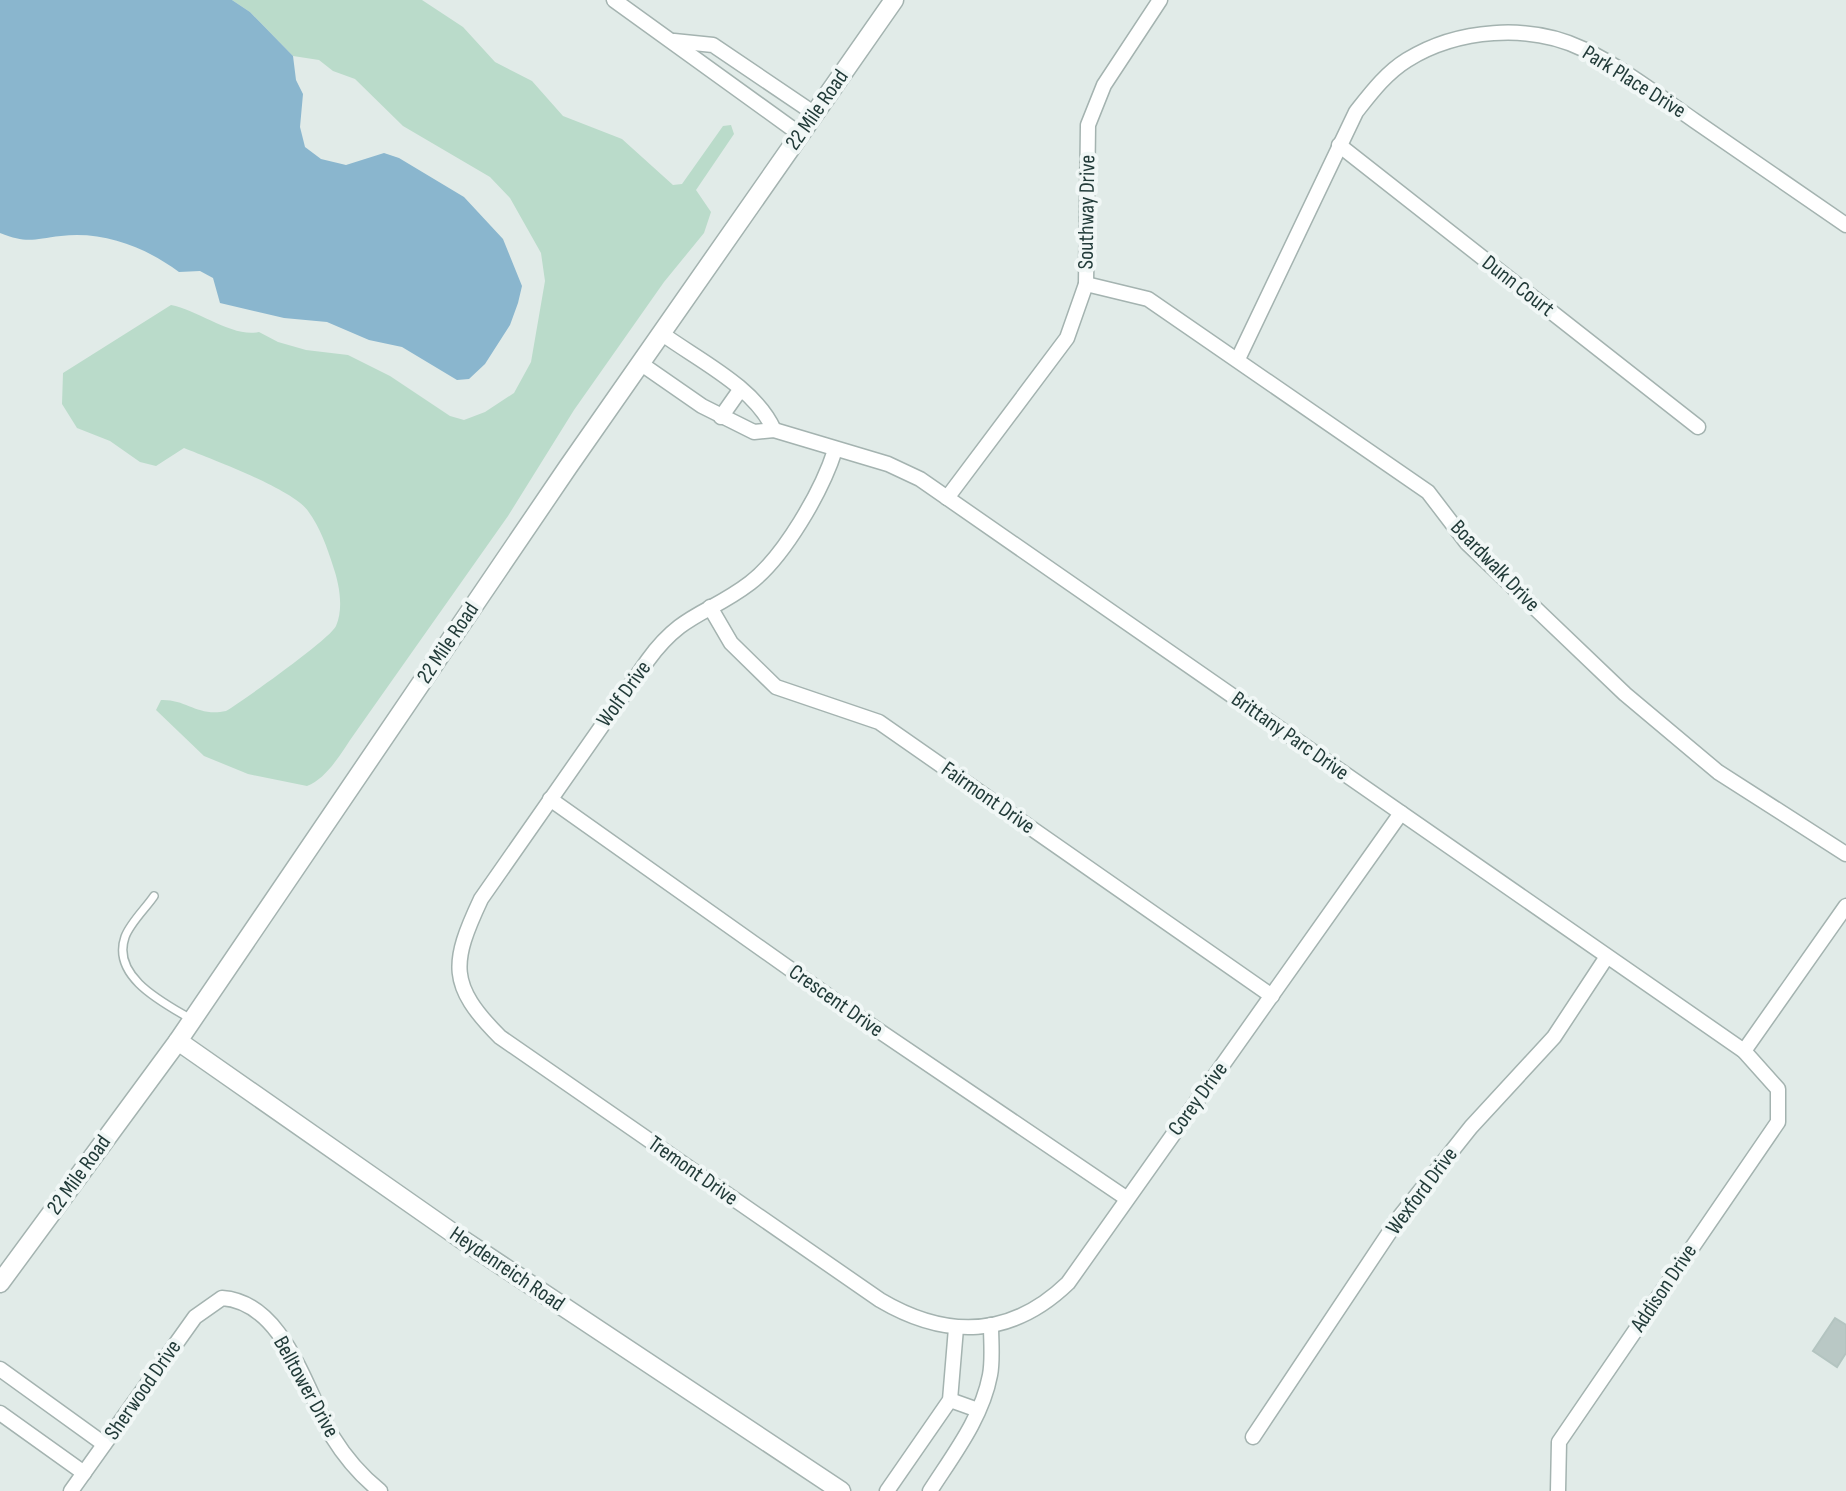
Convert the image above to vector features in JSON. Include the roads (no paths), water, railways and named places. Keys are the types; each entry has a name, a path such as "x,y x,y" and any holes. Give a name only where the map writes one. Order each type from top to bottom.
{"street":[{"path":"614,0 801,135"},
{"name":"22 Mile Road","path":"0,1283 178,1041 640,363 894,0"},
{"name":"Southway Drive","path":"947,498 1067,338 1086,284 1088,125 1104,85 1160,0"},
{"name":"Park Place Drive","path":"1238,359 1356,112 1380,81 1405,61 1432,46 1468,35 1505,32 1545,37 1580,47 1621,70 1846,225"},
{"path":"673,41 713,45 815,114"},
{"name":"Dunn Court","path":"1339,145 1698,427"},
{"name":"Boardwalk Drive","path":"1086,284 1148,299 1428,492 1467,543 1625,694 1718,772 1846,854"},
{"path":"661,333 767,413 774,430"},
{"name":"Brittany Parc Drive","path":"640,363 721,417 754,432 774,430 906,471 1744,1051 1778,1089"},
{"path":"721,417 740,390"},
{"name":"Wolf Drive","path":"458,976 465,936 481,899 664,639 689,617 749,584 766,569 820,487 835,450"},
{"name":"Fairmont Drive","path":"710,607 731,643 776,687 879,722 1272,996"},
{"name":"Crescent Drive","path":"550,799 838,1003 1126,1198"},
{"name":"Corey Drive","path":"956,1328 991,1325 1023,1315 1055,1296 1068,1283 1401,813"},
{"path":"1744,1051 1846,906"},
{"name":"Wexford Drive","path":"1253,1437 1401,1215 1471,1127 1554,1037 1606,958"},
{"name":"Tremont Drive","path":"458,976 464,992 490,1027 529,1057 880,1300 902,1313 956,1328"},
{"name":"Heydenreich Road","path":"178,1041 460,1238 841,1491"},
{"name":"Addison Drive","path":"1557,1491 1559,1442 1778,1122 1778,1089"},
{"name":"Sherwood Drive","path":"71,1491 195,1317 222,1298"},
{"name":"Belltower Drive","path":"222,1298 245,1303 257,1310 280,1337 344,1455 380,1491"},
{"path":"930,1491 967,1435 978,1410 990,1375 991,1325"},
{"path":"887,1491 950,1400 956,1328"},
{"path":"0,1369 104,1444"},
{"path":"950,1400 978,1410"},
{"path":"0,1413 84,1473"}],"lane":[{"path":"154,896 125,937 124,957 134,978 154,996 192,1020"}],"water":[{"path":"0,0 232,0 250,12 293,56 296,80 303,94 300,127 305,147 321,159 346,165 384,153 399,158 464,197 503,239 522,286 510,325 485,364 469,379 457,380 402,347 369,340 327,322 284,318 220,303 213,278 200,271 179,272 152,255 123,243 77,235 24,240 0,233"}]}
